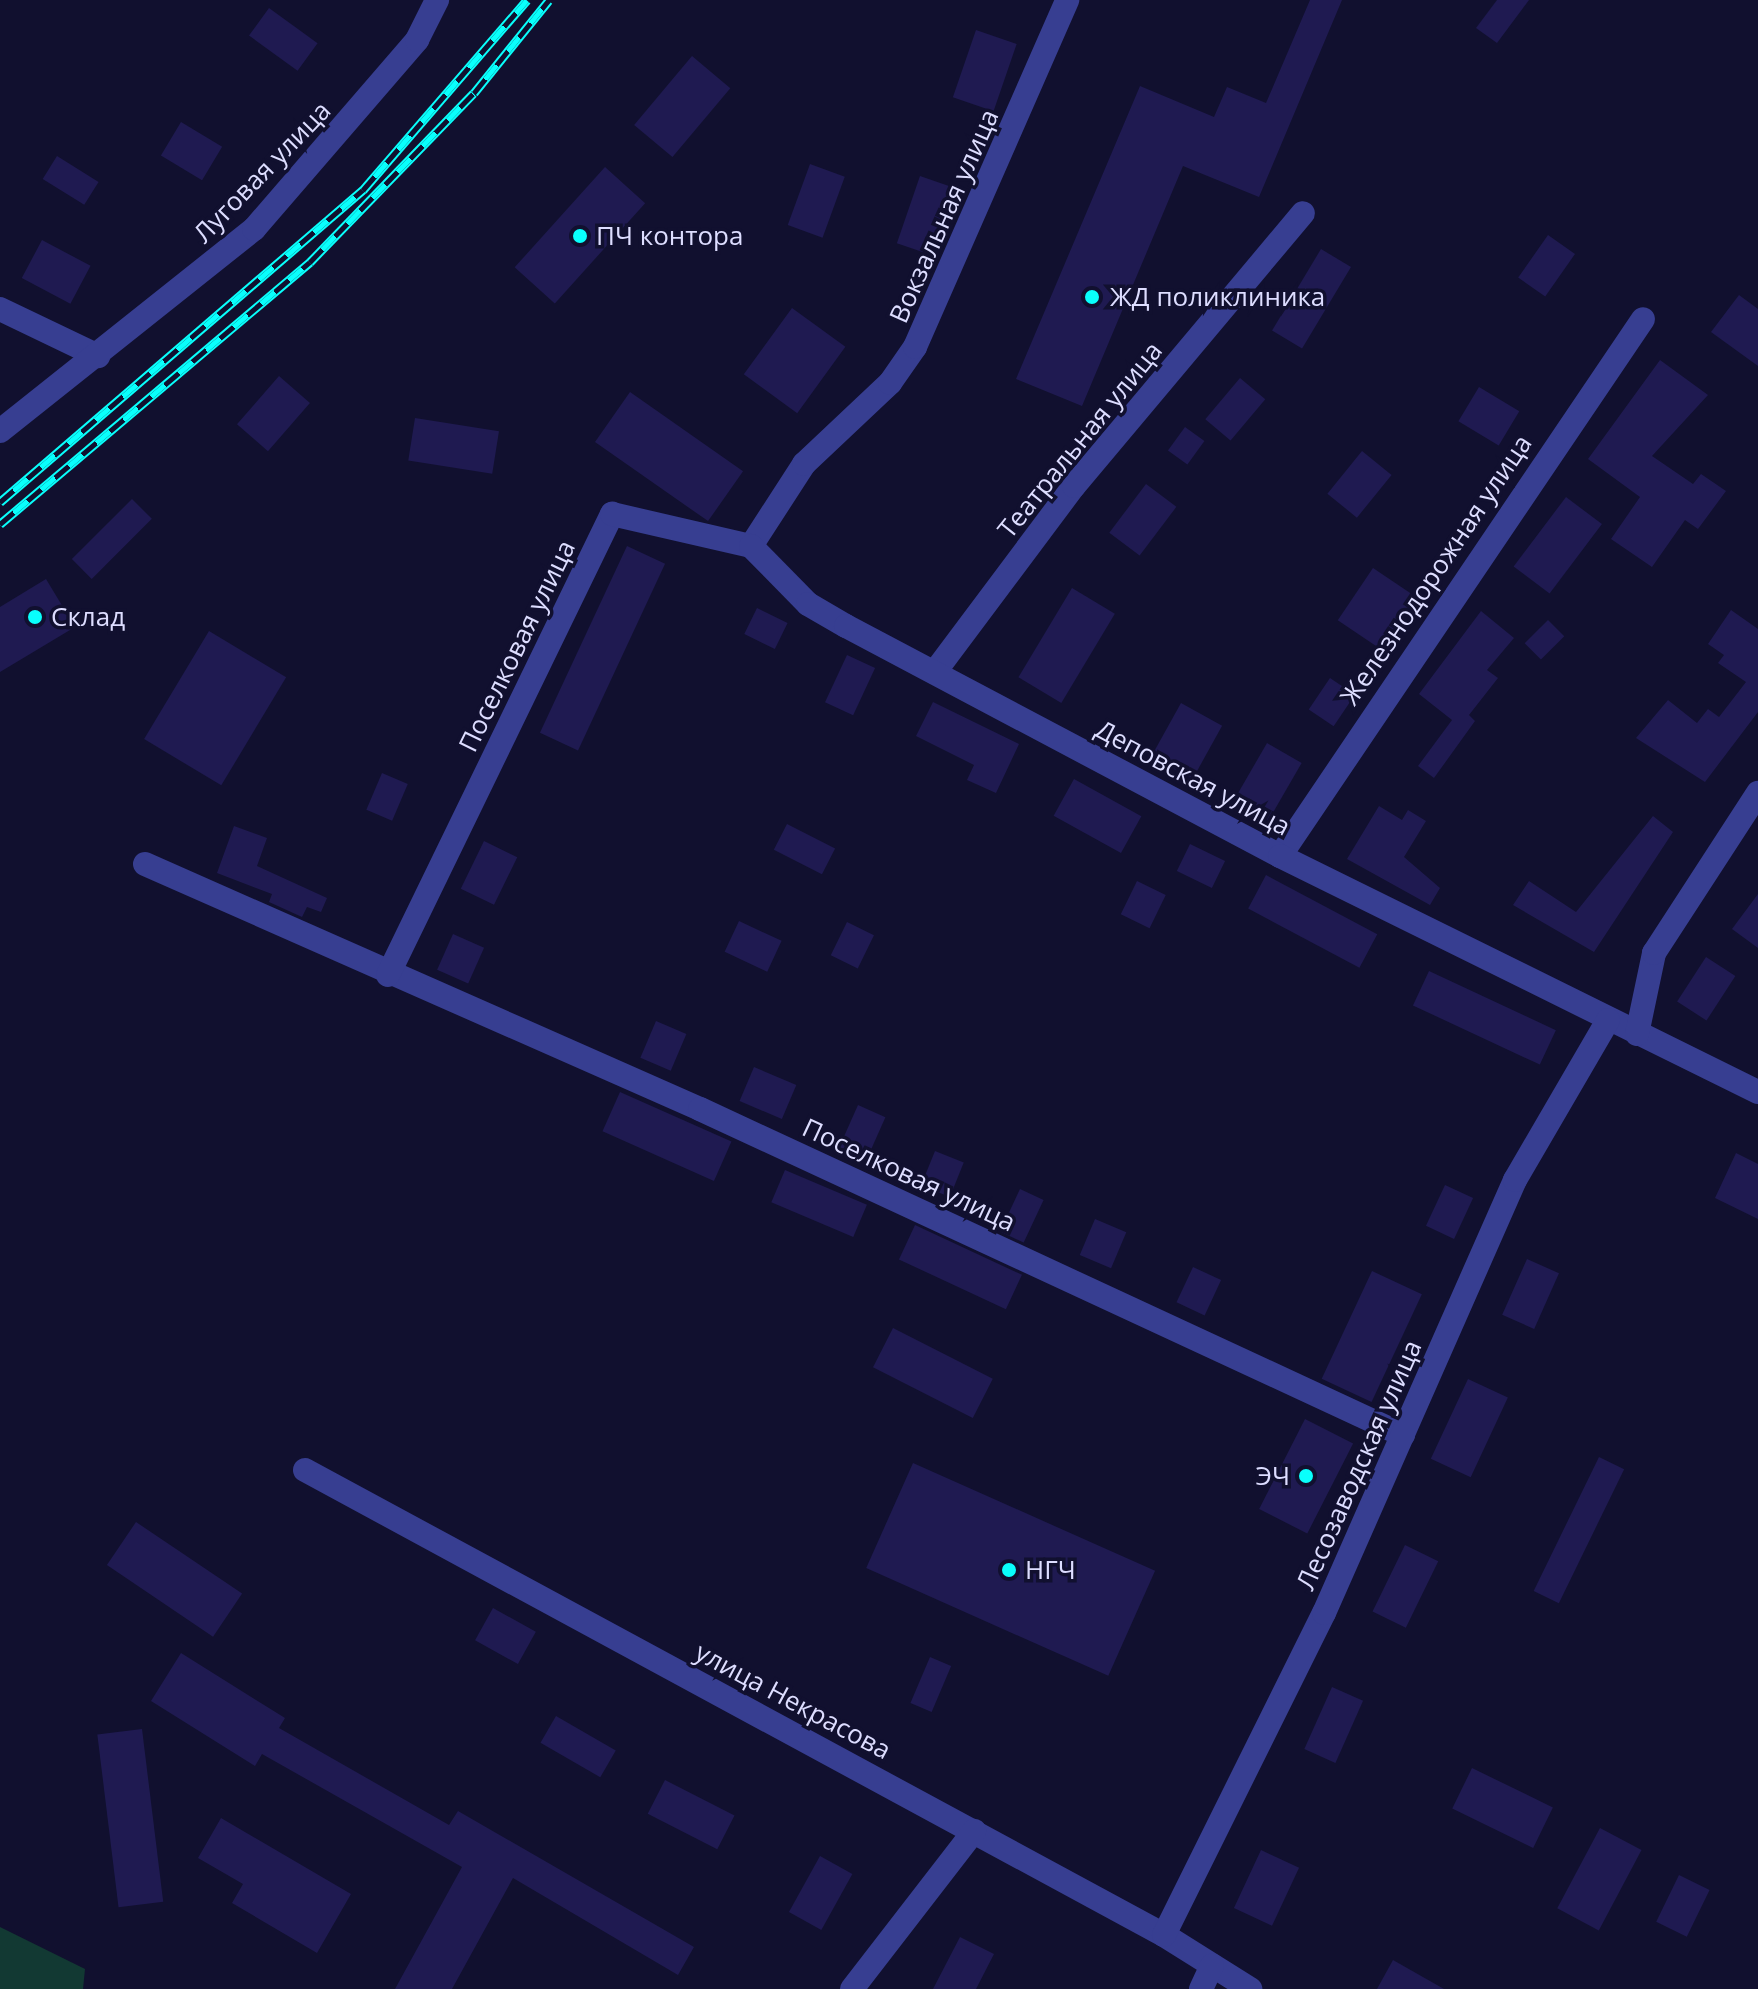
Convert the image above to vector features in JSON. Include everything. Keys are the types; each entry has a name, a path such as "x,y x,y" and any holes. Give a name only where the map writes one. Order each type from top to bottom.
{"street":[{"name":"Луговая улица","path":"0,431 254,229 408,51 437,0"},
{"name":"Вокзальная улица","path":"751,546 804,464 890,383 915,347 1067,0"},
{"name":"Театральная улица","path":"937,669 1074,486 1303,213"},
{"path":"0,309 98,356"},
{"name":"Железнодорожная улица","path":"1280,856 1643,319"},
{"name":"Поселковая улица","path":"388,975 612,514 751,546"},
{"name":"Деповская улица","path":"751,546 808,604 937,669 1280,856 1758,1092"},
{"path":"1637,1034 1654,953 1758,793"},
{"name":"Поселковая улица","path":"145,864 388,975 700,1109 1403,1435"},
{"name":"Лесозаводская улица","path":"1164,1935 1403,1435 1515,1180 1608,1020"},
{"name":"улица Некрасова","path":"305,1470 1164,1935 1250,1989"},
{"path":"852,1989 974,1831"},
{"path":"1201,1989 1212,1965"}],"green space":[{"path":"0,1927 85,1969 83,1989 0,1989"}],"building":[{"path":"1310,0 1342,0 1259,197 1183,166 1082,406 1016,379 1140,86 1214,117 1227,87 1266,103"},
{"path":"1497,0 1529,0 1497,43 1476,28"},
{"path":"269,8 318,43 298,71 249,36"},
{"path":"976,30 1017,44 994,111 953,97"},
{"path":"692,56 730,88 672,157 634,125"},
{"path":"181,122 222,147 202,180 161,155"},
{"path":"57,156 99,182 84,205 43,179"},
{"path":"810,164 845,177 823,238 788,225"},
{"name":"ПЧ контора","path":"605,167 645,203 555,303 515,267"},
{"path":"920,176 960,190 937,257 897,243"},
{"path":"1548,235 1575,254 1545,297 1518,278"},
{"path":"42,240 91,266 70,304 22,278"},
{"path":"1321,249 1351,267 1302,348 1272,330"},
{"path":"1739,295 1758,309 1758,366 1711,332"},
{"path":"792,308 845,347 797,413 744,374"},
{"path":"1660,360 1708,395 1652,456 1693,484 1701,474 1726,491 1698,529 1685,520 1652,567 1611,539 1640,497 1588,459"},
{"path":"279,376 310,403 268,451 237,424"},
{"path":"1240,378 1265,399 1231,441 1205,419"},
{"path":"1479,387 1519,411 1499,445 1458,421"},
{"path":"630,392 743,471 708,521 595,442"},
{"path":"415,418 499,431 492,474 408,460"},
{"path":"1185,427 1204,441 1187,465 1168,450"},
{"path":"1362,451 1392,475 1357,518 1327,494"},
{"path":"1146,484 1176,507 1140,556 1109,533"},
{"path":"1566,497 1602,524 1550,594 1514,566"},
{"path":"132,499 152,519 92,579 72,559"},
{"path":"627,546 665,564 578,750 540,733"},
{"path":"1373,568 1416,597 1381,649 1338,620"},
{"name":"Склад","path":"46,579 75,627 0,672 0,607"},
{"path":"1072,588 1115,614 1061,703 1018,677"},
{"path":"757,608 788,623 775,649 744,634"},
{"path":"1731,610 1758,629 1758,712 1705,782 1636,738 1668,700 1697,723 1708,709 1719,717 1746,682 1718,663 1724,655 1708,644"},
{"path":"1481,611 1514,638 1487,670 1498,678 1469,715 1475,721 1434,778 1418,766 1452,720 1419,694"},
{"path":"1548,620 1564,636 1541,660 1525,643"},
{"path":"209,631 286,677 221,785 144,739"},
{"path":"847,655 875,668 853,715 825,702"},
{"path":"1330,678 1355,695 1334,726 1309,710"},
{"path":"933,702 1019,744 996,793 967,780 974,765 916,736"},
{"path":"1181,703 1222,726 1193,779 1151,756"},
{"path":"1267,743 1302,763 1268,821 1234,801"},
{"path":"382,773 408,784 392,821 366,810"},
{"path":"1074,779 1141,816 1121,853 1054,816"},
{"path":"1379,806 1402,820 1408,810 1426,821 1404,857 1440,888 1430,905 1347,859"},
{"path":"1653,816 1673,832 1594,952 1513,905 1529,881 1576,912"},
{"path":"787,824 835,849 822,874 774,850"},
{"path":"234,826 267,838 257,866 327,898 321,912 307,907 302,917 269,902 272,894 217,873"},
{"path":"484,841 517,857 494,905 461,889"},
{"path":"1190,844 1225,861 1212,888 1177,871"},
{"path":"1266,875 1377,934 1359,968 1248,909"},
{"path":"1137,881 1166,895 1150,928 1121,914"},
{"path":"1758,894 1758,948 1732,929"},
{"path":"739,921 782,941 767,972 725,952"},
{"path":"847,922 874,935 858,968 831,955"},
{"path":"453,934 484,948 468,983 437,970"},
{"path":"1706,957 1735,976 1706,1021 1677,1001"},
{"path":"1429,971 1556,1030 1540,1065 1413,1005"},
{"path":"656,1021 686,1034 671,1071 640,1058"},
{"path":"754,1067 796,1085 782,1119 740,1101"},
{"path":"620,1092 731,1142 714,1181 603,1131"},
{"path":"858,1105 885,1117 866,1160 839,1148"},
{"path":"935,1151 964,1163 950,1197 921,1185"},
{"path":"1736,1153 1758,1164 1758,1219 1715,1198"},
{"path":"785,1170 867,1205 853,1237 771,1202"},
{"path":"1445,1185 1473,1198 1454,1239 1426,1226"},
{"path":"1020,1189 1044,1200 1024,1243 1000,1232"},
{"path":"1095,1219 1126,1232 1111,1268 1080,1255"},
{"path":"915,1225 1022,1275 1006,1309 899,1259"},
{"path":"1527,1259 1559,1273 1534,1329 1502,1315"},
{"path":"1193,1267 1221,1280 1205,1315 1177,1302"},
{"path":"1372,1271 1422,1294 1372,1402 1322,1379"},
{"path":"893,1328 993,1379 973,1418 873,1367"},
{"path":"1468,1379 1508,1398 1471,1477 1431,1459"},
{"name":"ЭЧ","path":"1305,1419 1353,1444 1307,1534 1259,1509"},
{"path":"1599,1457 1624,1469 1559,1603 1534,1591"},
{"name":"НГЧ","path":"913,1463 1155,1571 1108,1676 866,1568"},
{"path":"136,1522 242,1594 213,1637 107,1565"},
{"path":"1405,1545 1438,1561 1406,1628 1373,1612"},
{"path":"493,1608 536,1632 518,1664 475,1640"},
{"path":"181,1653 285,1718 279,1728 449,1825 458,1811 694,1947 678,1975 513,1878 452,1989 395,1989 462,1867 262,1754 255,1766 151,1701"},
{"path":"930,1657 951,1666 932,1712 910,1703"},
{"path":"1332,1687 1363,1701 1335,1763 1304,1749"},
{"path":"556,1716 616,1750 600,1777 540,1743"},
{"path":"142,1729 163,1902 119,1907 97,1734"},
{"path":"1472,1768 1553,1807 1533,1848 1452,1808"},
{"path":"665,1780 734,1815 717,1849 648,1814"},
{"path":"221,1818 351,1894 317,1953 232,1903 243,1884 198,1858"},
{"path":"1600,1828 1641,1850 1599,1930 1557,1908"},
{"path":"1261,1850 1299,1868 1272,1926 1234,1908"},
{"path":"820,1856 852,1874 821,1930 789,1912"},
{"path":"1679,1875 1710,1890 1687,1937 1656,1922"},
{"path":"960,1937 994,1954 976,1989 933,1989"},
{"path":"1393,1960 1444,1989 1377,1989"}],"railway":[{"path":"0,502 363,190 527,0"},
{"path":"0,524 310,262 474,93 549,0"}],"place":[{"name":"ПЧ контора","path":"580,236"},
{"name":"ЖД поликлиника","path":"1092,297"},
{"name":"Склад","path":"35,617"},
{"name":"ЭЧ","path":"1306,1476"},
{"name":"НГЧ","path":"1009,1570"}]}
